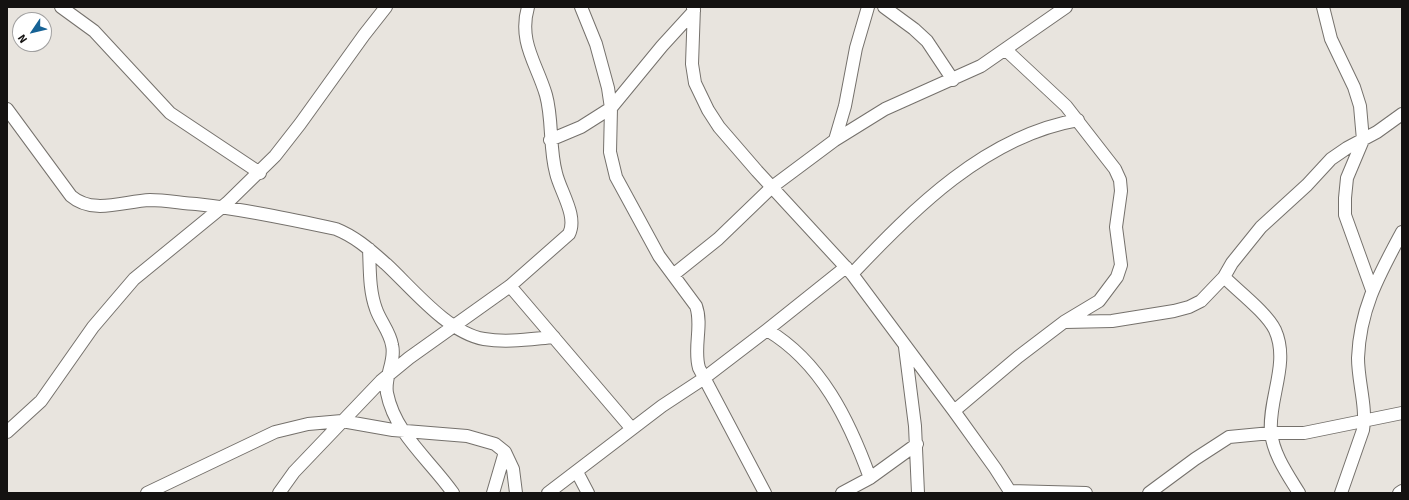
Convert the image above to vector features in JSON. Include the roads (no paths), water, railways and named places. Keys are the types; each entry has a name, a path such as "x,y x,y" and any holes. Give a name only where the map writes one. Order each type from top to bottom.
{"street":[{"path":"61,7 94,31 170,113 260,173"},
{"path":"7,432 41,401 93,328 134,279 222,207 260,173 300,124 355,47 386,7"},
{"path":"279,493 294,472 387,376 408,358 510,286 566,238 572,227 572,222 556,174 550,140 546,95 533,64 526,41 525,28 528,7"},
{"path":"581,7 596,44 611,108 610,152 616,177 652,245 697,310 696,358 703,378 765,493"},
{"path":"835,140 845,106 856,48 868,7"},
{"path":"884,7 914,29 927,42 953,80"},
{"path":"672,275 713,243 772,187 835,140 885,109 953,80 981,66 1066,7"},
{"path":"1323,7 1331,39 1358,98 1363,140 1348,178 1345,198 1345,215 1372,290"},
{"path":"550,140 581,127 611,108 694,8"},
{"path":"694,8 692,64 695,83 701,99 719,127 849,271 954,411 995,468 1010,492 1086,493"},
{"path":"954,411 1018,357 1064,322 1098,301 1117,277 1121,265 1116,227 1121,191 1120,180 1115,169 1066,106 1006,50"},
{"path":"7,110 69,193 79,202 86,205 99,206 151,200 222,207 336,229 347,233 369,249 453,327 461,332 484,339 516,341 554,337"},
{"path":"1064,322 1112,321 1190,307 1201,301 1224,277 1232,263 1270,217 1307,185 1331,159 1402,114"},
{"path":"548,493 662,406 703,378 849,271 917,209 982,158 1024,135 1042,128 1078,120"},
{"path":"1341,493 1363,430 1364,421 1359,384 1358,357 1360,332 1367,302 1402,232"},
{"path":"369,249 373,300 392,345 393,356 387,376 388,397 402,431 431,463 453,493"},
{"path":"1224,277 1270,321 1275,330 1280,357 1271,433 1279,457 1299,493"},
{"path":"510,286 632,429"},
{"path":"767,330 797,350 831,395 856,440 870,478"},
{"path":"905,346 917,444 918,493"},
{"path":"1149,493 1221,441 1240,435 1304,433 1402,413"},
{"path":"147,493 275,432 308,424 342,421 402,431 467,436 495,444 505,452 513,469 516,493"},
{"path":"842,493 870,478 917,444"},
{"path":"493,493 505,452"},
{"path":"577,472 588,493"}]}
